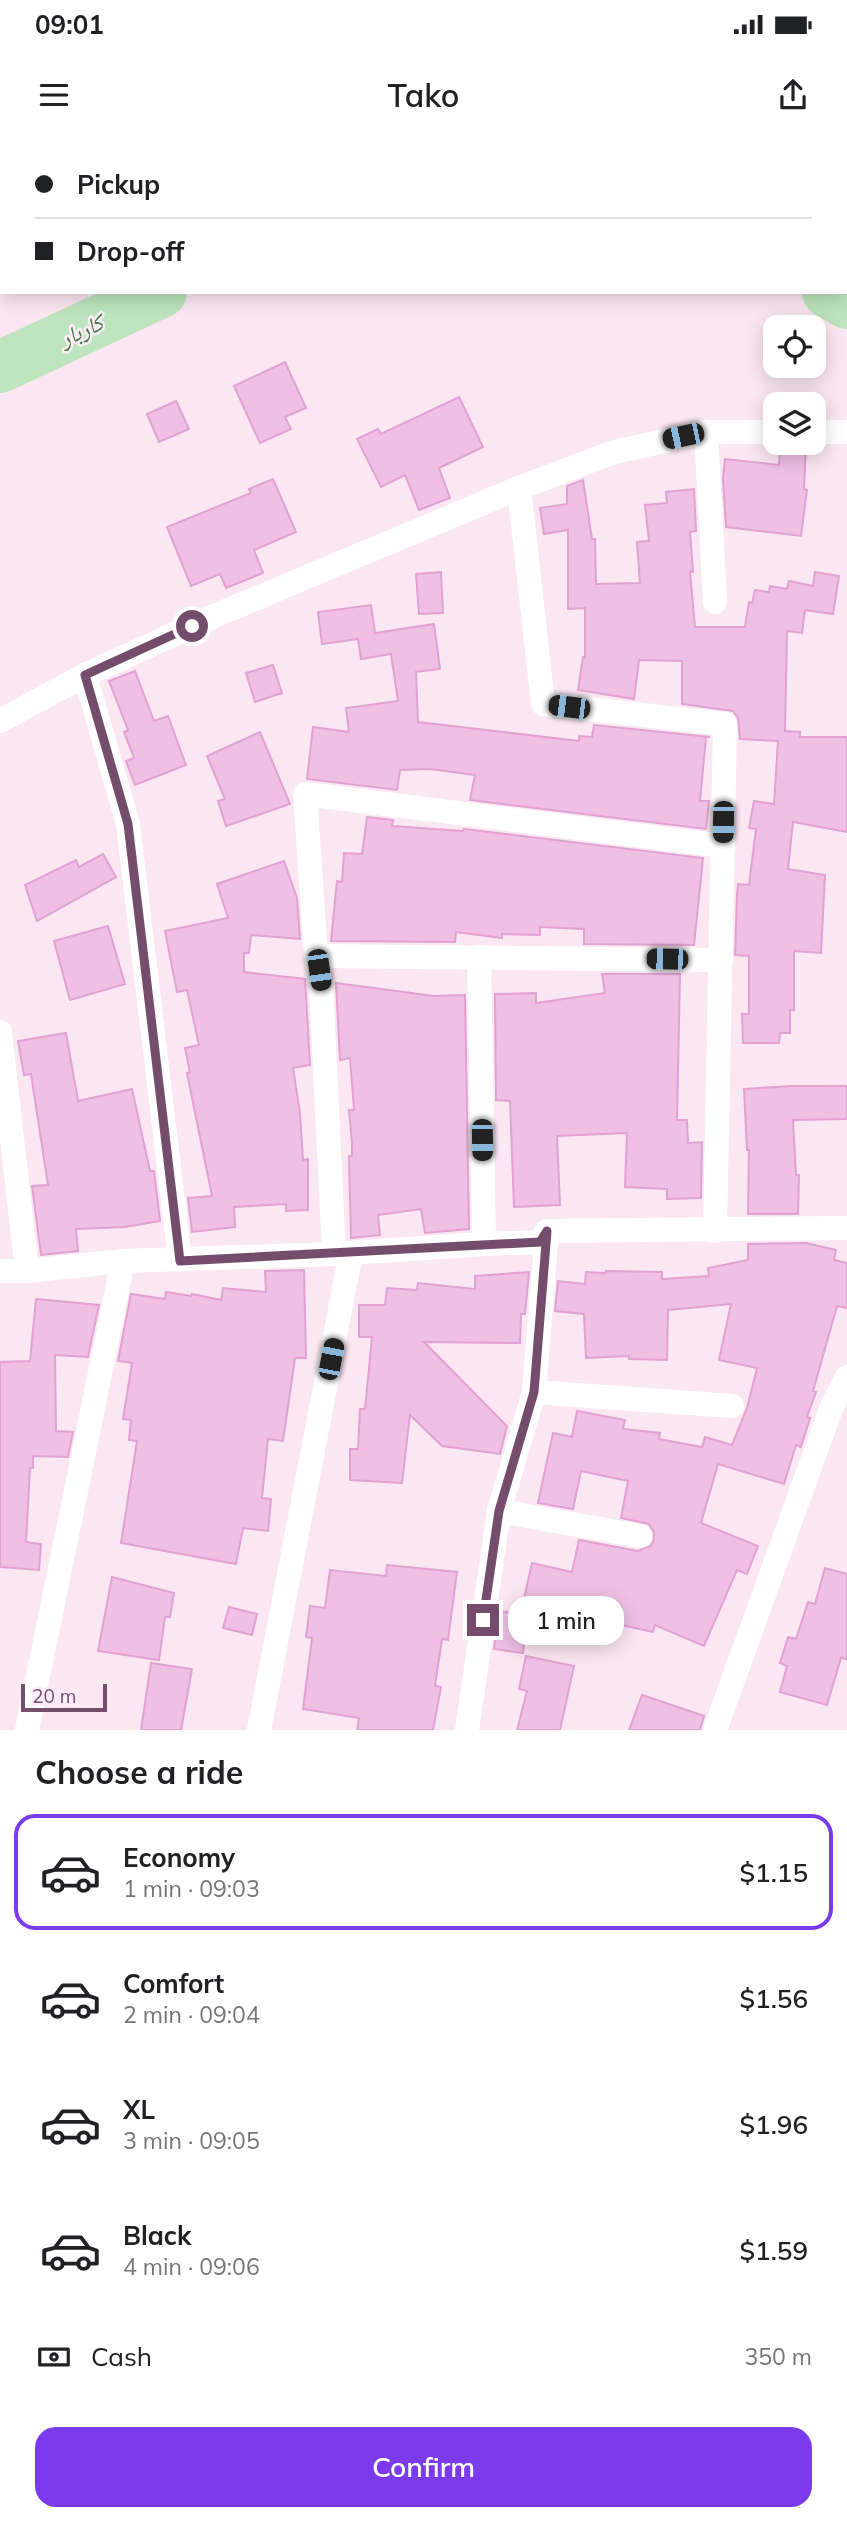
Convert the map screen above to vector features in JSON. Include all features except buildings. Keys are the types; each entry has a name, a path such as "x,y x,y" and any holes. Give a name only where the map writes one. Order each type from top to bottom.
{"street":[{"path":"706,432 715,601"},
{"path":"0,721 85,675 214,616 519,488 614,452 706,432 763,432"},
{"path":"826,432 847,432"},
{"path":"519,488 543,704 725,724 715,1231"},
{"path":"85,675 128,824 180,1261"},
{"path":"259,1730 342,1254 304,794 723,846"},
{"path":"316,956 721,960"},
{"path":"479,957 484,1244"},
{"path":"0,1032 27,1271"},
{"path":"547,1231 847,1228"},
{"path":"0,1271 27,1271 123,1261 342,1254 540,1242 547,1231"},
{"path":"467,1730 499,1511 534,1392 547,1231"},
{"path":"27,1730 123,1261"},
{"path":"715,1730 832,1406 847,1377"},
{"path":"534,1392 732,1406"},
{"path":"499,1511 640,1536"}],"waterway":[{"name":"کاربار","path":"0,367 157,294"},
{"name":"کاربار","path":"831,294 847,303"}],"route":[{"path":"192,626 85,675 128,824 180,1261 540,1242 547,1231 534,1392 499,1511 483,1620"}]}
